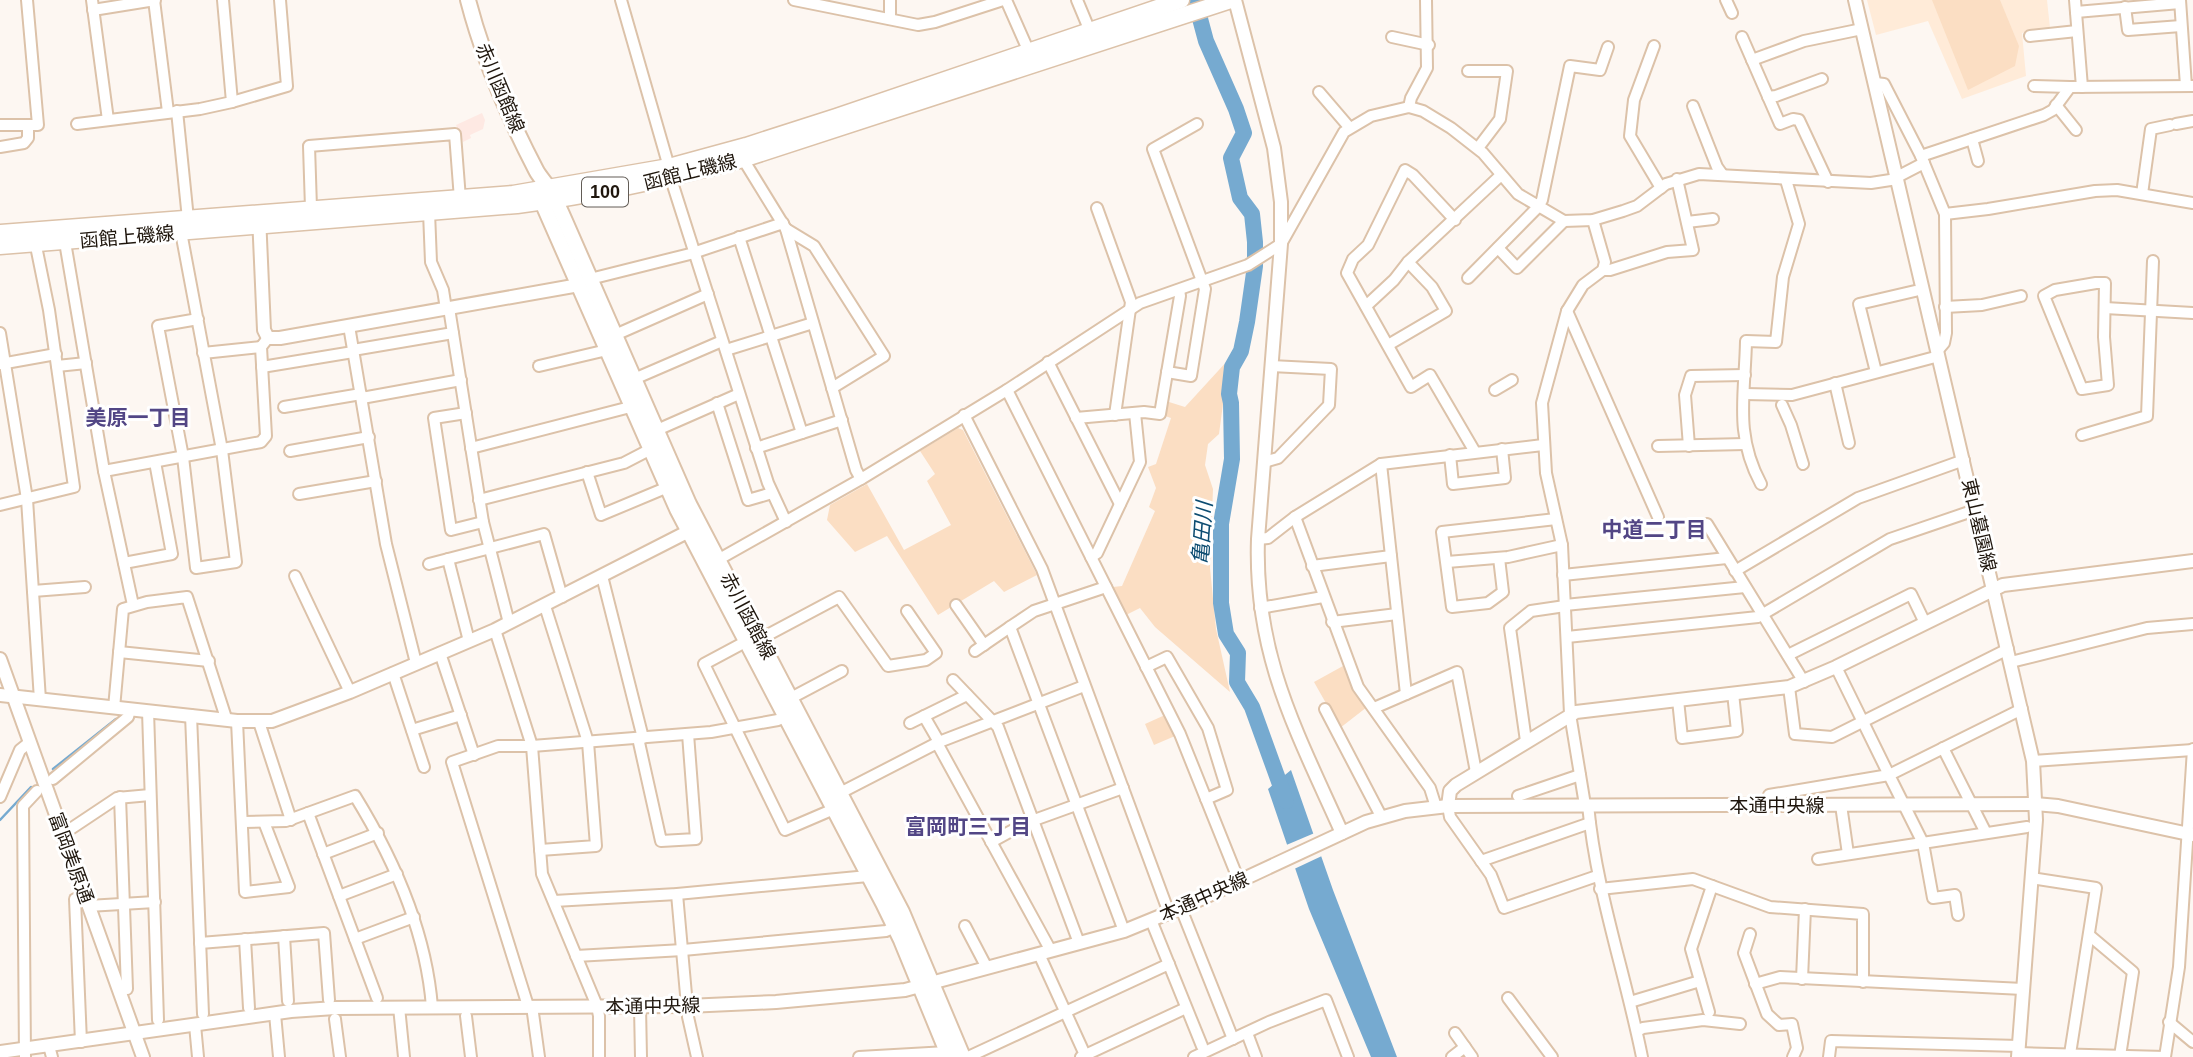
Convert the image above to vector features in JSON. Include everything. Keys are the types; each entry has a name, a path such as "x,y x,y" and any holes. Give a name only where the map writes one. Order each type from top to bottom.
{"main road":[{"name":"赤川函館線","path":"468,0 488,62 584,282 607,351 638,405 657,430 694,528"},
{"name":"函館上磯線","path":"0,233 429,212 544,191 670,173 743,159 1182,5 1227,2"},
{"name":"函館上磯線","path":"670,173 1030,52 1092,37"},
{"name":"函館上磯線","path":"259,220 312,208 544,191"},
{"name":"函館上磯線","path":"0,246 65,242 184,225"},
{"name":"赤川函館線","path":"584,282 615,335 634,379 638,405 651,449 668,487 713,562 902,912 948,1055"},
{"name":"赤川函館線","path":"791,709 834,809 965,1057"}],"street":[{"path":"0,125 38,125 27,0"},
{"path":"108,120 93,5 155,0 172,111 184,225 198,319 203,354 222,450 236,562 196,568 183,457 158,326 198,319"},
{"path":"223,0 232,102"},
{"path":"77,124 232,102 288,86 280,0"},
{"path":"621,0 670,173 756,448 786,522"},
{"path":"793,0 827,3 918,25 972,5 1004,0 1030,52"},
{"path":"890,0 890,19"},
{"path":"1077,0 1092,37"},
{"path":"1409,107 1410,98 1427,68 1429,45 1426,0"},
{"path":"1726,0 1732,13"},
{"name":"東山墓園線","path":"1856,0 2033,761 2036,820 2018,1052"},
{"path":"1227,2 1274,148 1281,202 1281,244 1258,539 1257,584 1260,608 1269,657 1279,690 1342,833"},
{"path":"2034,86 2082,87 2189,86 2180,2 2125,7 2075,6 2082,87"},
{"path":"2125,7 2128,30 2181,26"},
{"path":"1752,60 1804,41 1862,29"},
{"path":"2030,36 2077,31"},
{"path":"1392,37 1429,45"},
{"path":"1742,37 1780,124 1793,119 1799,120 1828,182"},
{"path":"1654,46 1634,100 1630,136 1661,188"},
{"path":"1468,278 1538,207 1542,200 1570,66 1600,70 1608,47"},
{"path":"1468,71 1507,71 1500,119 1478,148"},
{"path":"1768,97 1822,79"},
{"path":"1745,394 1792,395 1938,353 1944,343 1945,214 1923,159 1884,84 1875,83"},
{"path":"713,562 861,479 1007,390 1131,309 1232,271 1268,254 1281,244 1331,152 1349,127 1371,116 1409,107 1423,111 1478,148 1518,194 1564,222 1593,220 1637,206 1677,179 1699,174 1871,183 1897,178 1923,159 2044,115 2053,110 2070,87"},
{"path":"1319,92 1349,127"},
{"path":"2056,105 2076,130"},
{"path":"1693,106 1722,174"},
{"path":"2142,194 2151,129 2193,121"},
{"path":"1167,372 1191,376 1205,289 1153,149 1197,124"},
{"path":"0,148 24,143 28,138 28,125"},
{"path":"312,208 309,146 455,134 460,199"},
{"path":"1972,139 1978,161"},
{"path":"743,159 785,226 861,479"},
{"path":"1455,219 1405,170 1368,244 1353,259 1346,273 1411,387 1430,375 1475,452"},
{"path":"1366,306 1394,280 1408,262 1500,176"},
{"path":"1602,270 1610,270 1668,252 1693,250 1677,179"},
{"path":"1761,484 1751,465 1741,417 1745,394 1746,341 1776,342 1783,277 1799,224 1786,180"},
{"path":"1945,214 2117,190 2193,203"},
{"path":"1097,208 1131,302 1115,415"},
{"path":"429,212 431,262 443,290 453,333 483,522 509,623"},
{"path":"1687,222 1713,219"},
{"path":"104,471 257,444 266,436 259,220"},
{"path":"1593,220 1605,262 1602,270 1583,285 1567,311 1542,403 1543,444 1546,474 1562,545 1570,714 1597,876 1642,1057"},
{"path":"1498,248 1517,268 1564,222"},
{"path":"203,354 584,282 785,226 814,246 884,356 832,388"},
{"path":"739,237 802,433"},
{"path":"65,242 104,471 133,605"},
{"path":"0,505 74,487 37,251"},
{"path":"2082,435 2147,416 2153,261"},
{"path":"1388,345 1446,311 1432,287 1408,262"},
{"path":"2105,283 2105,308 2104,337 2108,385 2082,389 2044,296 2055,290 2105,283"},
{"path":"1076,418 1135,413 1160,414 1179,290"},
{"path":"1876,372 1859,304 1915,291"},
{"path":"615,335 708,294"},
{"path":"1945,307 1982,305 2021,296"},
{"path":"2105,308 2193,313"},
{"path":"1567,311 1658,517"},
{"path":"634,379 724,345 770,336 813,323"},
{"path":"349,326 387,544 416,663"},
{"path":"0,333 27,499 40,700"},
{"path":"262,367 453,333"},
{"path":"539,366 607,351"},
{"path":"3,363 56,360 86,363"},
{"path":"1048,362 1120,504"},
{"path":"1264,462 1278,458 1329,405 1331,369 1271,366"},
{"path":"1689,446 1685,395 1691,376 1745,375"},
{"path":"284,407 461,380"},
{"path":"1495,390 1513,380"},
{"path":"1836,383 1849,443"},
{"path":"1007,390 1180,734 1239,881"},
{"path":"657,430 739,394"},
{"path":"718,403 748,500 772,493"},
{"path":"471,448 638,405"},
{"path":"1782,405 1803,464"},
{"path":"466,413 434,418 451,530 483,522"},
{"path":"1091,557 1097,553 1140,462 1135,413"},
{"path":"964,415 1042,569 1169,913"},
{"path":"756,448 842,420"},
{"path":"290,451 369,438"},
{"path":"1258,539 1268,538 1294,517 1381,464 1543,444"},
{"path":"1658,446 1745,444"},
{"path":"479,500 624,463 651,449"},
{"path":"1450,455 1453,485 1505,478 1502,449"},
{"path":"1735,571 1858,498 1964,460"},
{"path":"124,563 172,554 155,462"},
{"path":"1381,464 1406,694"},
{"path":"587,472 601,515 668,487"},
{"path":"299,494 376,481"},
{"path":"1567,637 1762,615 1890,539 1975,510"},
{"path":"1294,517 1358,687 1482,861 1491,875 1504,908 1597,876"},
{"path":"1499,558 1503,592 1488,603 1452,607 1442,532 1556,519"},
{"path":"1707,524 1804,682"},
{"path":"6,695 231,720 259,722 286,717 495,630 694,528"},
{"path":"429,564 544,534 562,597"},
{"path":"1447,562 1499,558 1562,545"},
{"path":"1312,566 1391,556"},
{"path":"1563,575 1727,558"},
{"path":"448,559 469,641"},
{"path":"1442,807 1450,791 1476,772 1576,712 1789,687 1836,667 2003,585 2193,561"},
{"path":"295,576 351,692"},
{"path":"602,576 661,841 696,839 688,734"},
{"path":"33,591 85,587"},
{"path":"956,605 979,648 1034,611 1106,587"},
{"path":"1526,741 1510,628 1531,611 1745,587"},
{"path":"1788,655 1911,594 1925,623"},
{"path":"114,708 123,609 187,597 231,720 243,822 245,892 289,887 264,822"},
{"path":"834,809 785,830 704,664 839,597 888,666 926,660 936,653 907,611"},
{"path":"1260,608 1323,597"},
{"path":"540,850 596,846 588,742 545,606"},
{"path":"1332,622 1397,614"},
{"path":"1789,687 1796,734 1832,737 2010,655 2147,628 2193,624"},
{"path":"1010,627 1124,930"},
{"path":"495,630 532,746 542,874 597,1006 600,1016 599,1057"},
{"path":"119,652 209,662"},
{"path":"440,653 474,755"},
{"path":"1146,667 1167,657 1208,728 1227,790 1206,799"},
{"name":"富岡美原通","path":"0,659 6,695 30,742 143,1057"},
{"path":"1836,667 1923,842 1933,898 1955,895 1958,915"},
{"path":"539,1057 530,1006 452,762 498,746 532,746 688,734 778,720 842,671"},
{"path":"1374,708 1457,672 1476,772"},
{"path":"393,673 424,767"},
{"path":"953,680 998,727 1079,943"},
{"path":"840,793 938,743 991,720 1084,686"},
{"path":"1678,700 1682,738 1737,731 1733,693"},
{"path":"910,723 967,695"},
{"path":"1325,709 1382,818"},
{"path":"1769,795 1889,775 2022,709"},
{"path":"52,779 128,717 130,710"},
{"path":"148,711 158,1020"},
{"path":"191,715 203,1014"},
{"path":"412,730 461,715"},
{"path":"924,716 991,842 1045,953 1065,1012 1084,1056 1186,1008"},
{"path":"259,722 291,820"},
{"path":"0,797 20,750 30,742"},
{"path":"1943,748 1986,833"},
{"path":"1829,1057 1831,1041 2165,1057 2188,921 2193,750 2033,761"},
{"path":"1518,796 1580,775"},
{"path":"991,842 1032,820 1123,788"},
{"path":"24,1053 23,806 37,791"},
{"path":"63,834 120,797 150,795"},
{"path":"243,822 291,820 355,796 378,833 419,929 432,1007"},
{"path":"120,797 127,989"},
{"name":"本通中央線","path":"0,1052 51,1051 81,1042 133,1034 275,1013 335,1008 687,1006 776,1002 926,986 1124,930 1169,913 1366,822 1405,811 1442,807 2035,804 2058,806 2190,834"},
{"path":"1841,805 1848,854"},
{"path":"308,813 377,998"},
{"path":"1482,861 1590,823"},
{"path":"1818,859 2027,827"},
{"path":"323,854 378,833"},
{"path":"339,896 397,874"},
{"path":"554,901 677,894 868,876"},
{"path":"2031,878 2096,888 2070,1054"},
{"path":"1600,889 1693,879 1770,907 1863,914 1863,982"},
{"path":"1709,1012 1691,949 1712,886"},
{"path":"677,894 687,1006 697,1057"},
{"path":"75,899 81,1042"},
{"path":"88,906 155,902"},
{"path":"1801,979 1805,909"},
{"path":"1184,916 1233,1039"},
{"path":"355,939 414,917"},
{"path":"1151,920 1201,1053 1326,1000 1348,1057"},
{"path":"964,926 986,968"},
{"path":"576,956 682,950 886,931 895,927"},
{"path":"200,943 324,933 329,1000"},
{"path":"1750,934 1744,953 1767,1014 1779,1025 1792,1024 1797,1048 1793,1057"},
{"path":"2089,934 2133,972 2120,1056"},
{"path":"285,936 288,1001"},
{"path":"245,939 249,1008"},
{"path":"965,1057 1169,964"},
{"path":"1755,984 1780,977 2023,989"},
{"path":"1630,1002 1700,981"},
{"path":"1508,998 1552,1057"},
{"path":"399,1007 404,1057"},
{"path":"640,1007 641,1057"},
{"path":"275,1013 279,1057"},
{"path":"466,1016 471,1057"},
{"path":"335,1018 340,1057"},
{"path":"1637,1031 1703,1020 1740,1024"},
{"path":"2169,1022 2193,1042"},
{"path":"195,1025 198,1057"},
{"path":"1247,1033 1256,1057"},
{"path":"1452,1057 1468,1052 1455,1033"},
{"path":"859,1057 948,1055"}],"shaded area":[{"path":"1867,0 2047,0 2050,28 2022,33 2026,76 1962,99 1928,21 1876,35"},
{"path":"1932,0 2000,0 2019,46 2015,66 1968,90"},
{"path":"482,113 485,120 483,129 463,142 456,125"},
{"path":"1229,359 1219,434 1208,444 1205,465 1213,489 1210,568 1216,629 1230,692 1155,627 1140,608 1126,615 1113,587 1122,586 1155,511 1149,507 1156,488 1148,467 1156,464 1171,418 1165,416 1169,402 1185,407"},
{"path":"958,428 963,430 1037,575 1004,592 994,581 938,615 887,536 855,552 827,520 830,505 867,484 904,550 951,525 927,481 935,474 920,451"},
{"path":"1343,666 1351,684 1367,707 1340,728 1314,682"},
{"path":"1165,715 1175,736 1154,745 1145,724"}],"water":[{"path":"1291,770 1333,890 1397,1057 1371,1057 1309,909 1268,789"}],"pier":[{"path":"1317,832 1324,855 1292,870 1284,846"}],"waterway":[{"name":"亀田川","path":"1195,0 1206,41 1244,133 1231,158 1240,198 1252,214 1255,242 1255,266 1247,322 1241,351 1232,367 1229,394 1232,459 1221,524 1221,603 1226,634 1238,653 1237,682 1252,707 1286,801"},
{"path":"53,769 116,719"},
{"path":"0,820 31,787"}],"district":[{"name":"美原一丁目","path":"138,417"},
{"name":"中道二丁目","path":"1654,529"},
{"name":"富岡町三丁目","path":"968,826"}]}
